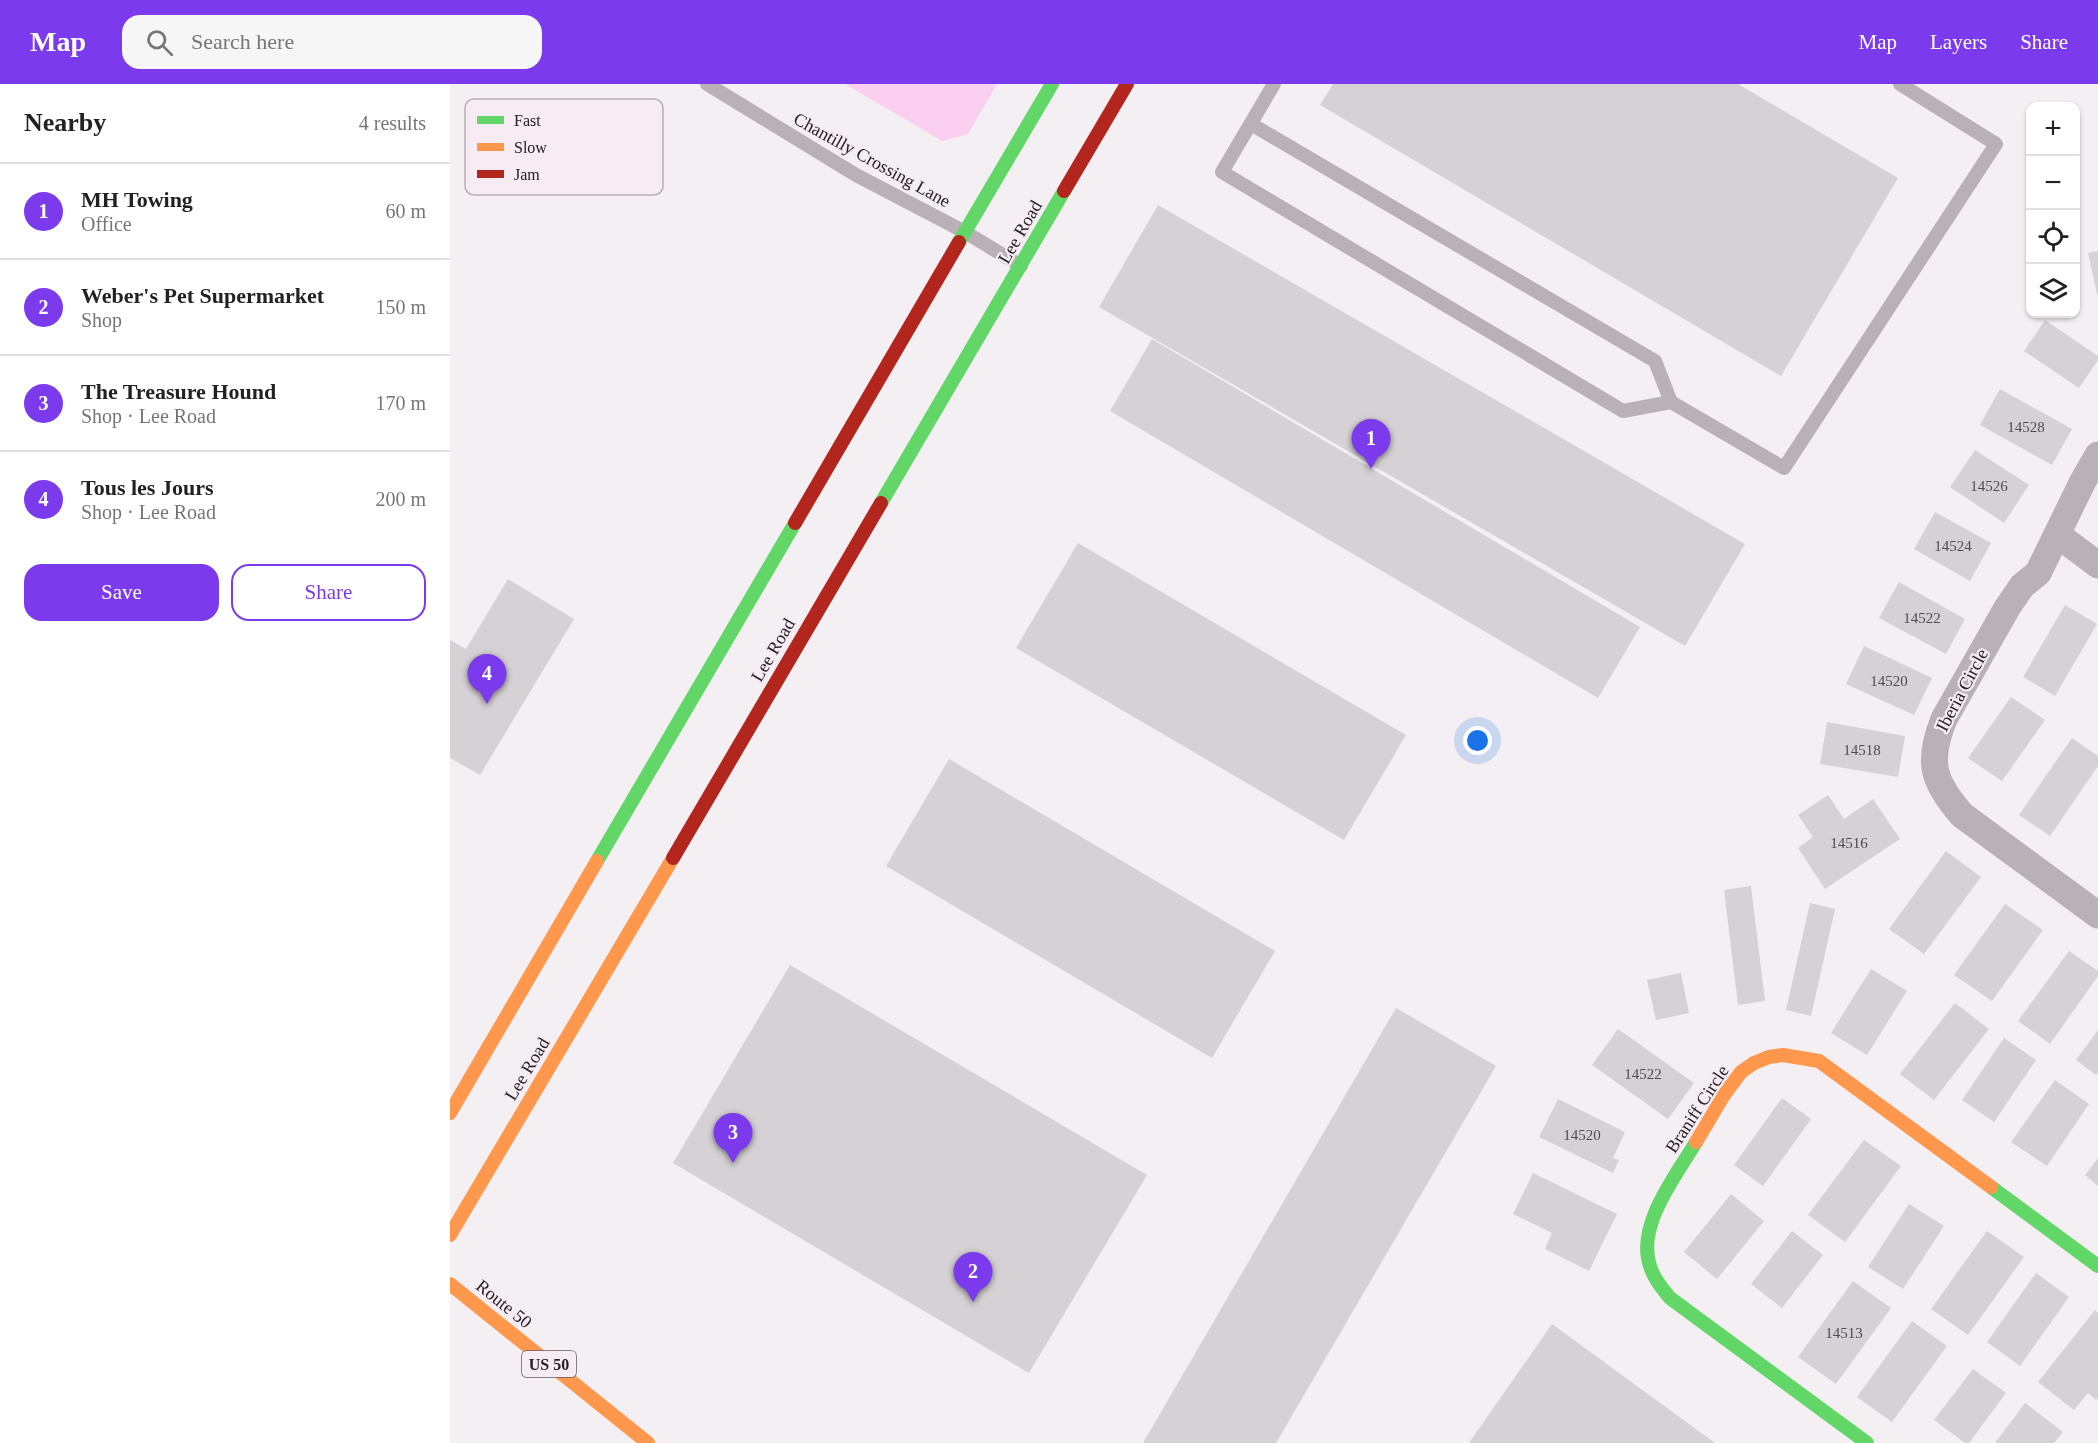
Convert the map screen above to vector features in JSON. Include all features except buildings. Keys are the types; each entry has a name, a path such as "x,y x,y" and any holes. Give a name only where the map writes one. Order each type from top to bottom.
{"main road":[{"path":"450,1113 1052,84"},
{"name":"Lee Road","path":"450,1234 1127,84"},
{"name":"Braniff Circle","path":"1867,1443 1670,1298 1656,1280 1649,1265 1647,1240 1654,1213 1724,1095 1741,1072 1754,1063 1783,1055 1819,1061 2098,1266"},
{"name":"Route 50","path":"450,1284 648,1443"}],"street":[{"name":"Iberia Circle","path":"2098,455 2082,481 2038,573 2022,586 2007,608 1944,719 1937,735 1933,756 1941,788 1962,815 2098,915"},
{"path":"2058,535 2098,565"}],"lane":[{"name":"Chantilly Crossing Lane","path":"707,84 856,175 965,232 1021,266"},
{"path":"1274,84 1222,172 1623,411 1671,402"},
{"path":"1251,124 1655,360 1671,402 1784,468 1996,144 1900,84"}],"shaded area":[{"path":"845,84 997,84 968,134 942,141"}],"traffic: fast":[{"path":"959,242 1052,84"},
{"path":"881,503 1064,191"},
{"path":"597,861 795,523"},
{"path":"1696,1142 1660,1201 1648,1234 1647,1250 1650,1266 1656,1279 1670,1298 1867,1443"},
{"path":"1991,1187 2098,1266"}],"traffic: slow":[{"path":"450,1235 673,858"},
{"path":"450,1113 597,861"},
{"path":"1696,1142 1724,1095 1741,1072 1754,1063 1783,1055 1819,1061 1991,1187"},
{"path":"450,1284 648,1443"}],"traffic: jam":[{"path":"1064,191 1127,84"},
{"path":"795,523 959,242"},
{"path":"673,858 881,503"}],"place":[{"name":"MH Towing","path":"1371,469"},
{"name":"Tous les Jours","path":"487,704"},
{"name":"The Treasure Hound","path":"733,1163"},
{"name":"Weber's Pet Supermarket","path":"973,1302"}]}
